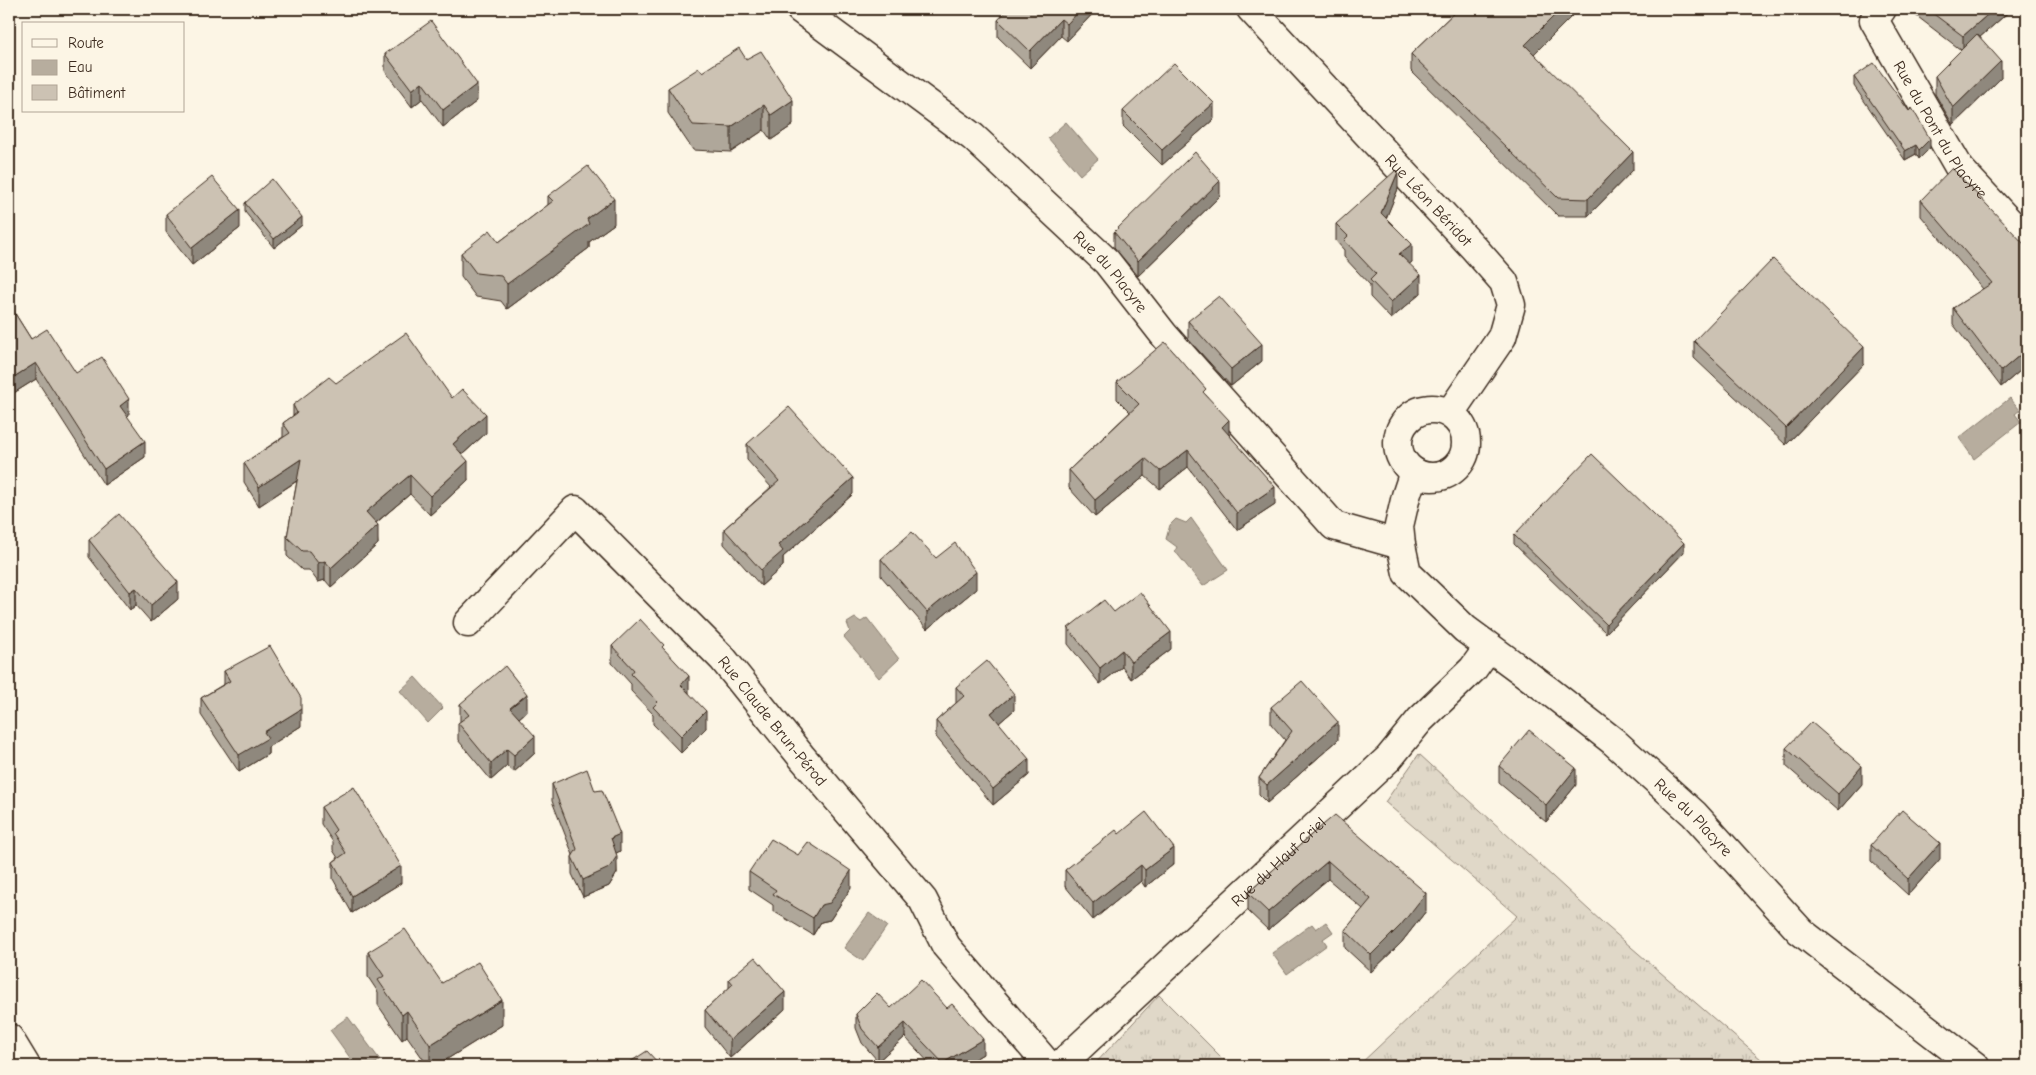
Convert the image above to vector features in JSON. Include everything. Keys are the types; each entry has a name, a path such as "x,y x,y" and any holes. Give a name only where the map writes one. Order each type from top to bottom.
{"street":[{"name":"Rue du Placyre","path":"800,9 973,137 1107,262 1164,335 1334,526 1400,545 1407,573 1465,630 1613,741 1694,814 1800,931 1975,1066"},
{"name":"Rue Léon Béridot","path":"1251,9 1504,282 1511,305 1502,337 1450,413"},
{"name":"Rue du Pont du Placyre","path":"1882,9 1874,20 1960,170 2027,241"},
{"path":"1429,408 1450,413 1462,426 1466,443 1462,460 1449,473 1432,477 1414,472 1400,456 1399,435 1410,416 1429,408"},
{"path":"1400,545 1399,526 1414,472"},
{"name":"Rue Claude Brun-Pérod","path":"468,623 575,510 723,659 801,756 923,900 946,946 1049,1066"},
{"name":"Rue du Haut Criel","path":"1059,1066 1389,758 1420,720 1473,669 1488,648"},
{"path":"9,1038 26,1066"}],"green space":[{"path":"1419,754 1602,922 1769,1066 1358,1066 1517,916 1385,802"},
{"path":"1159,995 1230,1066 1093,1066"}],"water":[{"path":"1066,122 1098,159 1080,175 1048,138"},
{"path":"2010,398 2020,410 2015,414 2021,422 1974,459 1959,438"},
{"path":"1191,518 1228,570 1203,586 1175,551 1177,547 1166,539 1170,525 1176,519 1186,523"},
{"path":"855,618 861,622 867,618 899,659 879,678 844,637 850,631 847,623"},
{"path":"415,677 443,708 428,723 400,691"},
{"path":"869,913 887,926 863,961 844,948"},
{"path":"1326,922 1333,932 1323,939 1327,945 1287,974 1272,953 1312,924 1316,929"},
{"path":"348,1017 380,1060 372,1066 356,1066 330,1030"}],"building":[{"path":"1008,9 1081,9 1067,24 1061,19 1030,51 998,20"},
{"path":"1458,9 1561,9 1525,45 1633,152 1588,199 1558,198 1411,54"},
{"path":"1927,9 1994,9 1963,36"},
{"path":"431,21 477,84 443,110 422,82 412,90 385,54"},
{"path":"1977,34 2001,61 1953,108 1935,76"},
{"path":"739,48 746,59 761,51 793,100 771,115 764,105 731,127 693,125 668,88 699,68 702,72"},
{"path":"1174,63 1214,103 1162,150 1123,111"},
{"path":"1874,63 1909,111 1912,108 1930,139 1919,150 1916,145 1905,151 1854,77"},
{"path":"1195,152 1220,181 1138,261 1114,232"},
{"path":"588,166 614,199 587,219 589,224 507,284 501,276 476,273 461,253 490,230 499,242 553,201 548,196"},
{"path":"1952,168 2027,247 2027,349 2001,371 1953,308 1992,283 1921,200"},
{"path":"1396,170 1398,172 1381,213 1412,244 1399,254 1421,275 1391,302 1370,280 1376,274 1344,240 1348,236 1336,224"},
{"path":"212,177 240,210 192,248 166,214"},
{"path":"272,179 302,217 274,239 245,203"},
{"path":"1773,259 1864,347 1786,428 1694,341"},
{"path":"1219,296 1262,344 1231,369 1188,321"},
{"path":"9,304 31,339 47,329 76,373 102,357 129,399 120,406 145,441 104,469 36,363 9,380"},
{"path":"406,333 452,398 462,389 486,414 453,444 468,461 430,496 410,475 366,512 378,525 331,568 325,561 318,563 309,551 302,551 287,537 301,459 259,487 244,463 290,433 283,423 297,413 293,405 329,377 336,383"},
{"path":"1165,342 1206,389 1203,392 1229,420 1222,427 1275,487 1237,513 1188,450 1160,471 1145,458 1095,500 1069,470 1139,404 1117,382"},
{"path":"789,407 853,478 778,545 783,551 761,570 724,529 779,481 747,444"},
{"path":"1592,454 1684,543 1606,624 1514,535"},
{"path":"119,514 178,582 151,605 136,588 130,592 89,540"},
{"path":"912,532 936,558 955,543 976,572 927,612 881,559"},
{"path":"1140,592 1171,632 1131,662 1122,650 1100,668 1068,628 1104,600 1114,612"},
{"path":"640,619 664,645 662,647 689,676 681,685 706,711 681,736 653,707 658,702 631,674 634,670 612,646"},
{"path":"270,646 301,698 301,709 264,732 268,738 239,755 201,698 230,681 224,671"},
{"path":"987,661 1014,694 991,713 1029,759 993,789 936,721 964,696 956,687"},
{"path":"505,666 527,694 510,708 535,736 514,755 507,749 491,763 458,723 469,715 460,704"},
{"path":"1302,681 1338,722 1267,785 1259,778 1292,731 1271,707"},
{"path":"1811,722 1862,766 1838,794 1786,748"},
{"path":"1529,730 1576,768 1546,805 1499,766"},
{"path":"587,769 595,791 602,790 620,834 611,838 617,856 609,868 583,880 572,857 577,849 552,784"},
{"path":"354,787 401,866 352,896 333,862 346,853 333,833 336,830 321,807"},
{"path":"1902,810 1940,843 1908,879 1871,845"},
{"path":"1146,812 1174,848 1145,870 1141,865 1093,903 1065,870 1116,830 1119,834"},
{"path":"1335,815 1426,893 1401,925 1371,955 1345,930 1371,899 1328,861 1268,912 1248,893"},
{"path":"771,839 798,855 808,842 851,871 830,903 821,905 813,918 773,894 776,890 749,872"},
{"path":"405,929 442,983 478,962 502,1000 430,1045 407,1011 402,1015 378,980 384,976 368,952"},
{"path":"755,957 785,992 730,1040 705,1010 733,984 729,979"},
{"path":"921,980 947,1008 952,1004 983,1039 943,1063 905,1023 878,1047 862,1029 856,1014 877,993 891,1008"},
{"path":"647,1051 661,1066 624,1066"}]}
